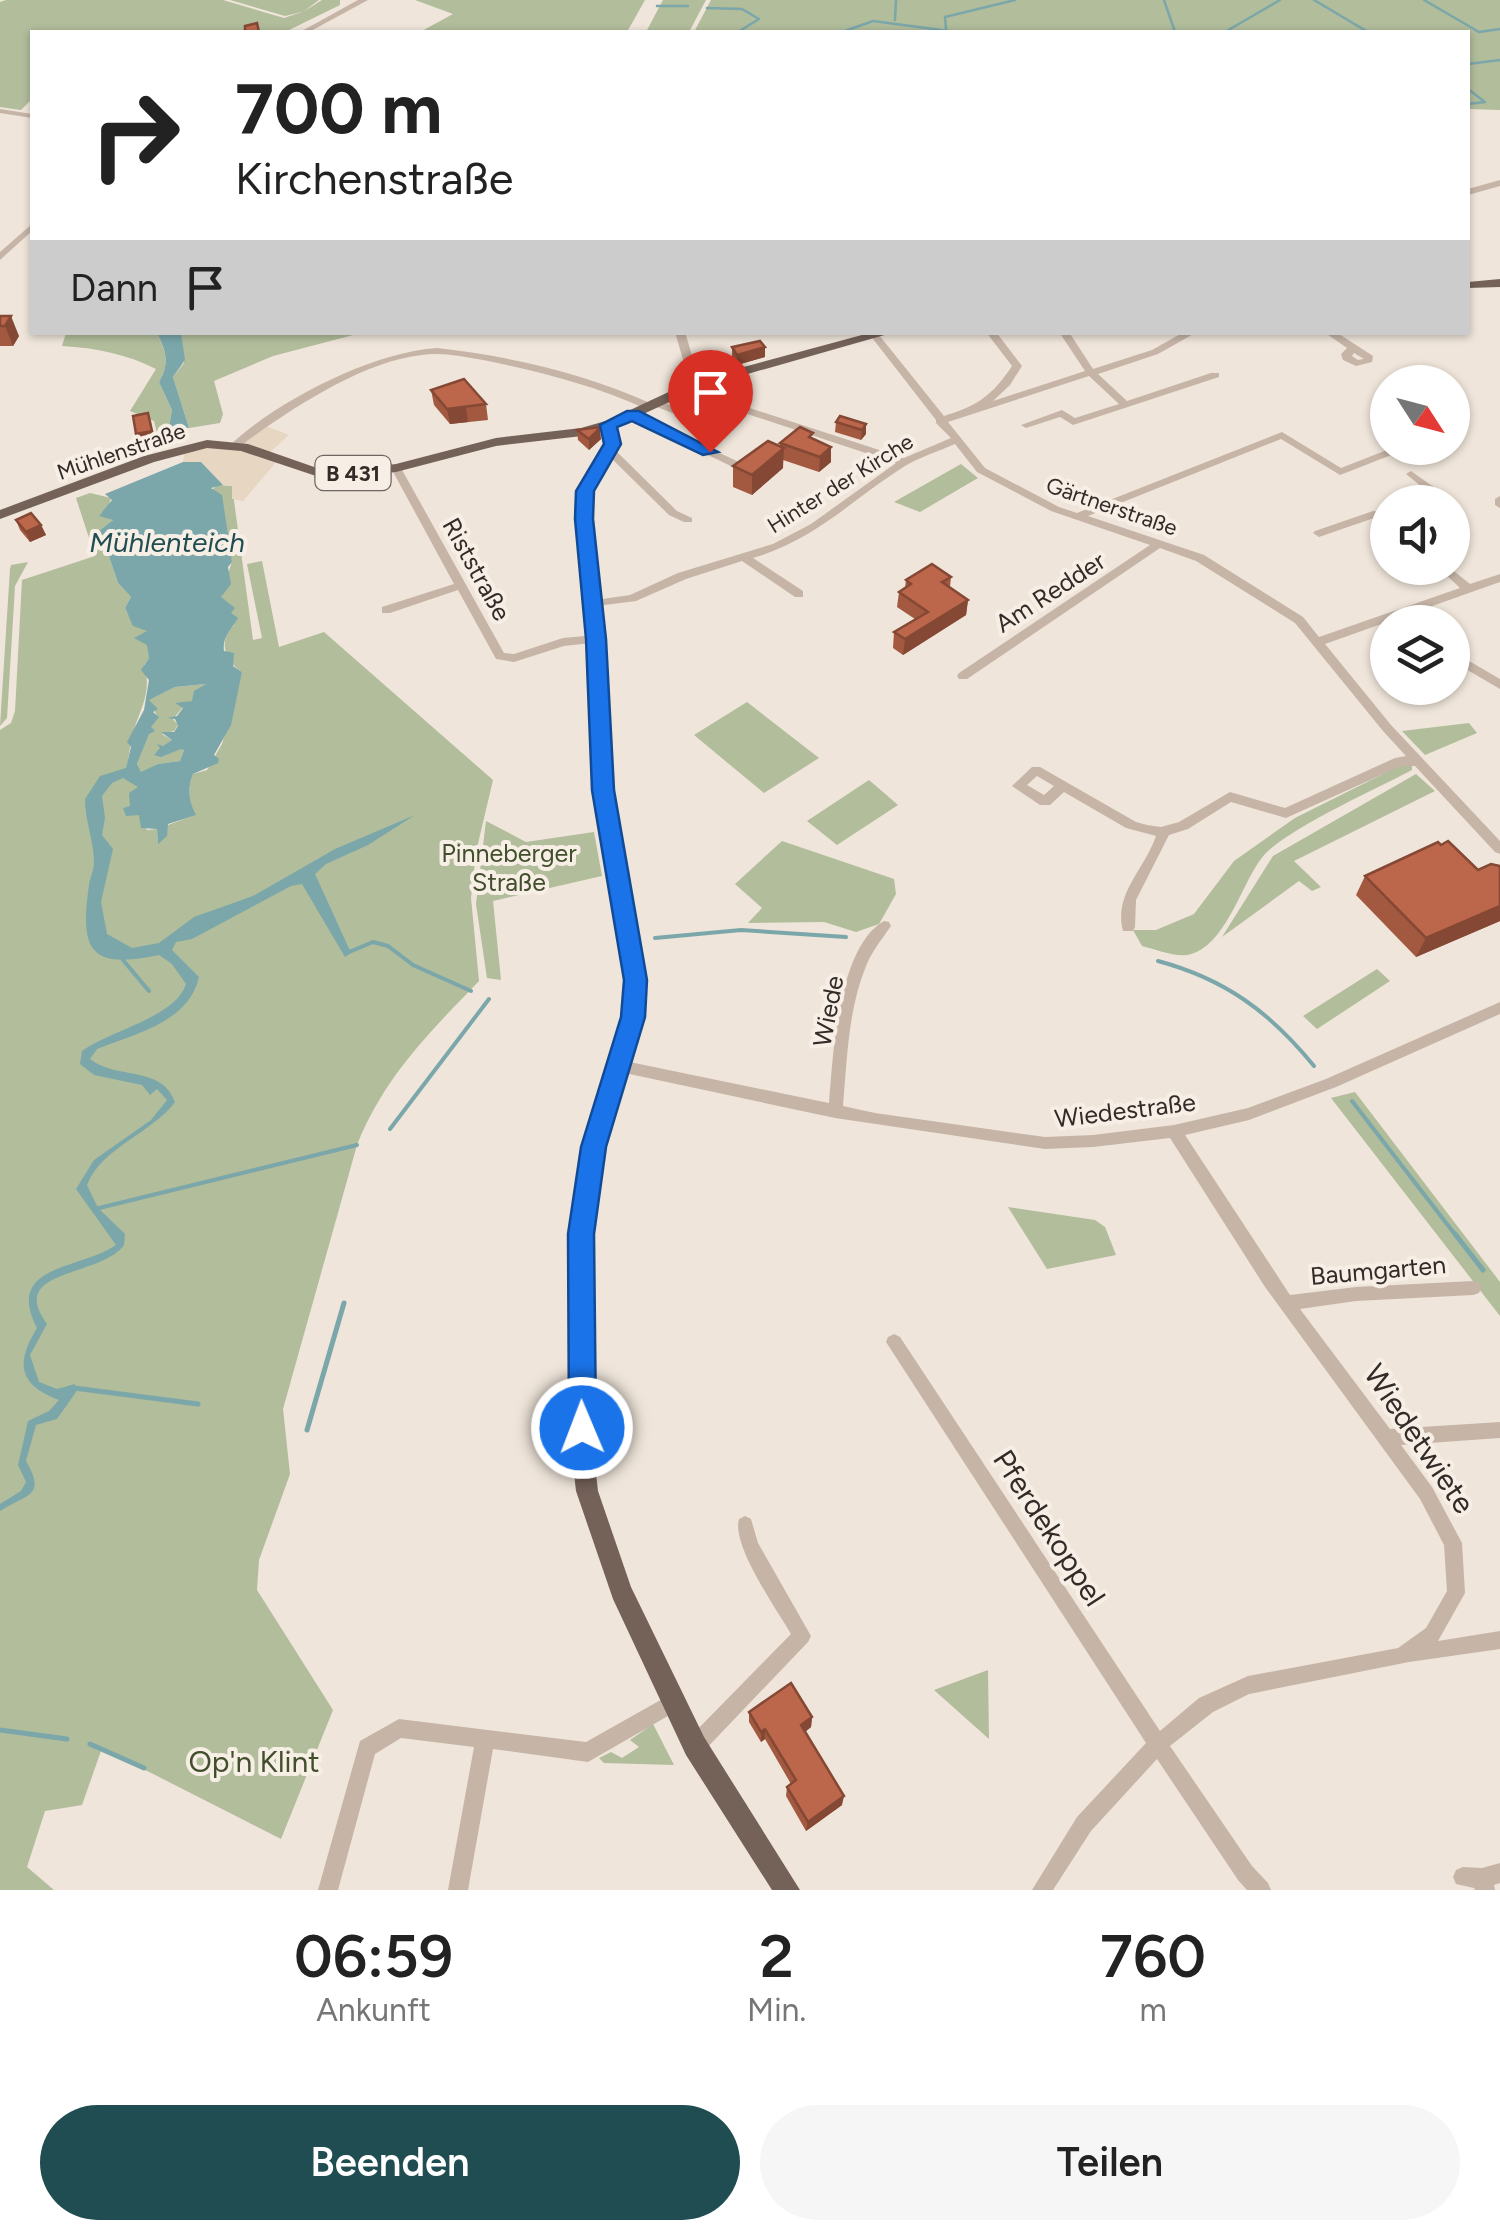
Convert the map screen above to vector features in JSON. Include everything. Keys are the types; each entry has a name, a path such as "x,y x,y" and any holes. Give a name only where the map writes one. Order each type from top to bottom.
{"main road":[{"path":"1470,285 1497,283"},
{"name":"B 431","path":"608,425 677,391 883,335"},
{"path":"608,425 614,438 585,491 584,519 596,639 603,790 635,980 633,1017 594,1147 581,1234 582,1446 587,1490 622,1592 673,1702 696,1746 787,1890"},
{"name":"Mühlenstraße","path":"0,516 185,448 235,446 316,472 354,474 396,468 496,442 608,425"}],"street":[{"path":"307,30 343,5 364,0"},
{"path":"0,111 30,116"},
{"path":"0,122 12,112"},
{"path":"1470,192 1500,184"},
{"path":"0,256 30,229"},
{"path":"681,335 691,370 730,406 902,463"},
{"name":"Gärtnerstraße","path":"883,335 953,441 991,476 1025,496 1077,517 1200,558 1299,620 1418,761 1500,849"},
{"path":"979,408 1017,366 993,335"},
{"path":"1066,335 1090,372 1125,404"},
{"path":"940,422 1155,352 1187,335"},
{"path":"1333,335 1353,349"},
{"path":"235,446 300,399 418,352 538,367 699,420"},
{"path":"677,391 691,370"},
{"path":"1026,425 1062,412 1073,422 1215,375"},
{"path":"633,415 739,466"},
{"path":"1077,517 1282,435 1340,472 1370,460"},
{"name":"Hinter der Kirche","path":"593,604 632,598 682,576 746,559 815,526 902,463 953,441"},
{"path":"609,450 674,513 688,520"},
{"name":"Riststraße","path":"396,468 505,659 564,642 596,639"},
{"path":"1411,474 1426,485"},
{"path":"1320,533 1370,515"},
{"name":"Am Redder","path":"963,676 1160,544"},
{"name":"Hinter der Kirche","path":"746,559 799,594"},
{"path":"1421,605 1500,578"},
{"path":"1464,585 1467,588"},
{"path":"386,610 460,586"},
{"path":"1320,641 1370,623"},
{"path":"1470,666 1500,685"},
{"path":"1063,786 1131,825 1163,832 1178,830 1230,798 1286,812 1400,761 1418,761"},
{"path":"1128,926 1125,910 1133,884 1160,847 1163,832"},
{"name":"Wiede","path":"836,1112 852,990 869,941 884,926"},
{"name":"Wiedestraße","path":"620,1066 836,1112 1045,1143 1093,1142 1249,1114 1500,1008"},
{"name":"Wiedetwiete","path":"1042,1890 1084,1824 1158,1744 1206,1705 1248,1685 1402,1656 1421,1645 1442,1622 1456,1592 1457,1575 1447,1530 1426,1493 1287,1303 1174,1130"},
{"name":"Baumgarten","path":"1287,1303 1356,1294 1473,1288"},
{"name":"Pferdekoppel","path":"894,1342 1245,1874 1261,1890"},
{"path":"1385,1438 1500,1430"},
{"path":"696,1746 802,1636 750,1546 746,1525"},
{"path":"1402,1656 1500,1640"},
{"path":"328,1890 367,1748 399,1728 588,1752 673,1702"},
{"path":"458,1890 486,1739"}],"green space":[{"path":"223,0 284,18 302,12 285,16 230,0 319,0 303,12 322,0 340,0 340,5 289,30 30,30 30,101 21,110 0,107 0,2"},
{"path":"415,0 645,0 628,30 424,30 453,14"},
{"path":"663,0 706,0 690,30 647,30"},
{"path":"711,0 1500,0 1500,110 1470,109 1470,30 695,30"},
{"path":"65,335 158,335 166,358 159,382 172,410 169,427 173,430 157,433 154,421 130,411 156,369 111,353 62,346"},
{"path":"181,335 353,335 273,356 214,381 223,414 220,423 189,428 173,377 184,363"},
{"path":"961,464 978,478 920,512 894,502"},
{"name":"Op'n Klint","path":"217,485 232,486 253,640 262,638 247,564 262,561 279,647 324,632 493,780 476,852 471,898 479,981 394,1077 357,1145 283,1409 290,1474 259,1560 257,1590 333,1710 281,1839 102,1748 82,1805 45,1811 27,1867 54,1890 0,1890 0,730 11,723 15,711 22,580 95,556 76,498 90,493 111,498 107,511 100,514 113,520 100,530 118,583 131,597 125,608 128,615 147,631 149,658 144,665 146,693 126,769 141,787 130,807 123,808 139,815 147,830 157,829 158,843 168,825 195,815 191,779 193,774 207,770 222,744 242,672 225,650 226,637 234,625 221,597 232,561 211,491"},
{"path":"28,562 15,586 7,718 0,726 10,569 11,565"},
{"path":"206,684 192,701 180,704 183,707 173,719 178,725 174,731 162,734 172,740 155,754 181,748 184,750 180,761 158,764 141,773 137,764 158,717 148,700 175,687"},
{"path":"747,702 819,758 764,793 694,735"},
{"path":"1469,723 1477,733 1425,755 1402,731"},
{"path":"1399,766 1412,766 1412,770 1313,821 1265,854 1223,927 1201,950 1182,955 1142,946 1133,930 1156,930 1194,914 1234,861 1295,818"},
{"path":"1416,774 1435,791 1294,861 1321,887 1312,891 1299,881 1222,937 1273,856"},
{"path":"869,780 898,805 837,845 807,821"},
{"name":"Pinneberger Straße","path":"486,821 526,842 594,832 602,876 493,901 501,980 487,978 476,904"},
{"path":"782,841 894,879 896,894 879,924 856,932 824,922 748,923 762,908 735,884"},
{"path":"1377,969 1390,981 1317,1029 1303,1016"},
{"path":"1355,1092 1500,1282 1500,1316 1331,1098"},
{"path":"1008,1207 1095,1220 1105,1227 1116,1255 1047,1269"},
{"path":"988,1670 989,1739 934,1690"},
{"path":"653,1724 674,1765 604,1763 599,1758 611,1752 622,1758 639,1747 630,1740"}],"shaded area":[{"path":"263,425 289,435 267,455 278,460 243,501 232,499 232,486 223,485 201,462 183,462 185,447 235,445"}],"water":[{"path":"158,335 181,335 185,360 173,377 189,428 169,427 172,410 159,382 165,369"},
{"name":"Mühlenteich","path":"183,462 201,462 223,485 211,488 222,495 232,562 228,567 231,584 221,597 235,608 231,613 238,618 226,638 224,651 234,653 233,666 242,672 231,725 214,755 218,763 193,774 191,779 190,795 196,815 168,824 167,836 158,844 157,829 141,828 139,815 126,816 123,808 130,806 129,793 138,787 123,778 112,783 102,796 102,835 113,849 101,902 107,934 132,948 159,943 194,917 253,896 335,849 415,815 368,845 326,864 315,874 351,953 345,957 302,884 291,886 192,939 176,942 172,950 199,977 184,1005 158,1024 97,1049 90,1059 160,1083 175,1102 103,1161 87,1185 98,1208 125,1234 124,1245 112,1256 47,1283 38,1293 38,1306 47,1324 30,1355 39,1382 57,1389 75,1384 76,1392 57,1419 36,1425 26,1461 34,1482 31,1493 0,1511 0,1504 21,1491 26,1482 18,1465 28,1421 49,1411 59,1400 36,1387 25,1372 26,1352 37,1328 29,1307 30,1292 38,1280 51,1272 116,1245 76,1189 94,1160 151,1120 167,1100 157,1089 150,1095 142,1085 94,1075 80,1064 82,1051 170,1005 186,984 172,964 159,955 118,960 105,957 95,951 86,927 94,862 85,799 100,776 126,768 131,747 127,742 144,710 149,680 141,670 149,658 147,645 134,638 147,631 133,626 125,608 131,597 118,583 100,530 113,520 99,516 112,500 105,494","holes":["206,684 194,691 192,701 175,703 183,708 177,716 167,718 175,719 178,726 174,732 161,732 172,740 163,746 157,744 160,748 154,755 161,757 181,749 184,750 180,761 158,764 141,772 137,764 149,734 155,731 151,727 159,717 153,712 158,709 149,700 175,687"]}],"building":[{"path":"257,23 259,30 245,30 245,26"},
{"path":"0,316 11,316 5,326 0,326"},
{"path":"760,341 765,347 737,355 732,347"},
{"path":"737,374 748,389 736,390 723,378"},
{"path":"464,379 486,404 447,409 431,390"},
{"path":"148,413 152,431 136,434 133,416"},
{"path":"840,416 866,424 862,430 836,422"},
{"path":"600,427 589,439 577,430"},
{"path":"800,427 813,433 809,437 831,447 820,457 780,443"},
{"path":"768,441 784,448 752,475 733,466"},
{"path":"31,513 41,525 26,532 16,520"},
{"path":"932,564 951,577 942,582 968,600 905,639 894,632 928,612 899,592 911,584 906,580"},
{"path":"1448,841 1478,870 1491,864 1500,866 1500,906 1426,938 1365,876"},
{"path":"791,1683 812,1717 801,1725 844,1796 808,1822 787,1787 796,1780 765,1729 761,1732 749,1712"}],"waterway":[{"path":"895,20 896,0"},
{"path":"946,29 945,17 1015,0"},
{"path":"1164,0 1174,30"},
{"path":"1228,30 1280,0"},
{"path":"1314,0 1365,30"},
{"path":"1424,0 1479,32 1500,29"},
{"path":"657,6 688,6"},
{"path":"707,8 742,9 759,19 741,30"},
{"path":"848,30 873,21 941,30"},
{"path":"1470,64 1500,60"},
{"path":"1470,91 1485,102 1470,104"},
{"path":"655,938 741,930 846,937"},
{"path":"349,952 373,942 388,946 413,965 471,991"},
{"path":"123,960 149,991"},
{"path":"1158,961 1204,977 1245,1000 1280,1029 1314,1066"},
{"path":"390,1129 489,999"},
{"path":"1352,1101 1457,1237"},
{"path":"95,1209 357,1145"},
{"path":"1455,1234 1483,1270"},
{"path":"307,1430 344,1303"},
{"path":"74,1388 198,1404"},
{"path":"0,1730 67,1739"},
{"path":"90,1744 144,1768"}],"route":[{"path":"582,1428 581,1234 594,1147 633,1017 635,980 603,790 585,491 613,444 608,425 633,415 710,452"}]}
